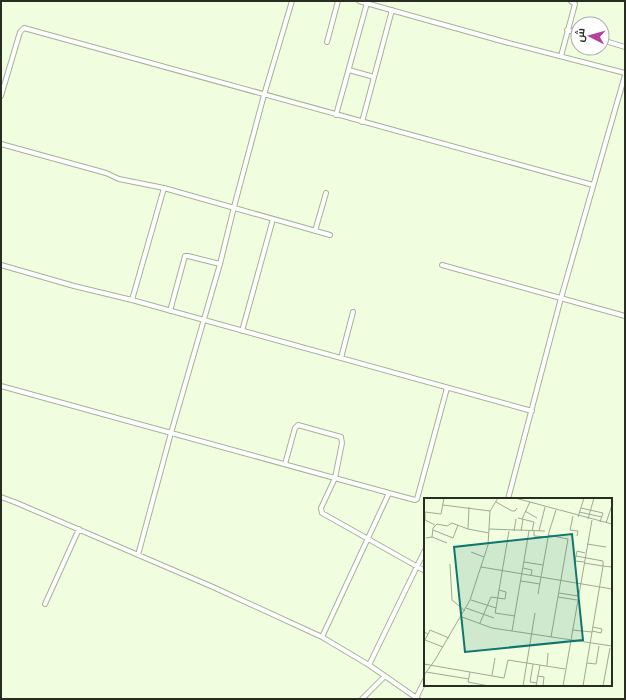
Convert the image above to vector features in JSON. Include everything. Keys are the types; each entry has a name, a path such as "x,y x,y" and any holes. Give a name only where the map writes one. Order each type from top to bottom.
{"street":[{"path":"138,555 171,433 220,264 264,95 292,1"},
{"path":"327,42 338,1"},
{"path":"359,1 625,74 561,298 508,498"},
{"path":"561,56 574,4 571,1"},
{"path":"336,115 367,3"},
{"path":"362,122 392,10"},
{"path":"1,96 20,32 24,28 593,185"},
{"path":"610,42 625,47"},
{"path":"349,70 374,77"},
{"path":"1,145 106,173 119,179 164,188 234,207 330,235"},
{"path":"132,300 164,188"},
{"path":"315,231 326,193"},
{"path":"242,331 273,219"},
{"path":"170,310 185,256 220,264"},
{"path":"1,265 74,286 170,310 204,321 532,411"},
{"path":"442,266 625,316"},
{"path":"341,358 353,312"},
{"path":"1,386 415,500 417,499 447,388"},
{"path":"285,464 295,428 298,425 341,437 342,443 334,478 320,508 322,513 424,570"},
{"path":"322,637 389,493"},
{"path":"1,497 213,587 322,637 369,665 417,698 424,682"},
{"path":"44,604 79,529"},
{"path":"369,665 424,552"},
{"path":"362,699 385,676"}]}
